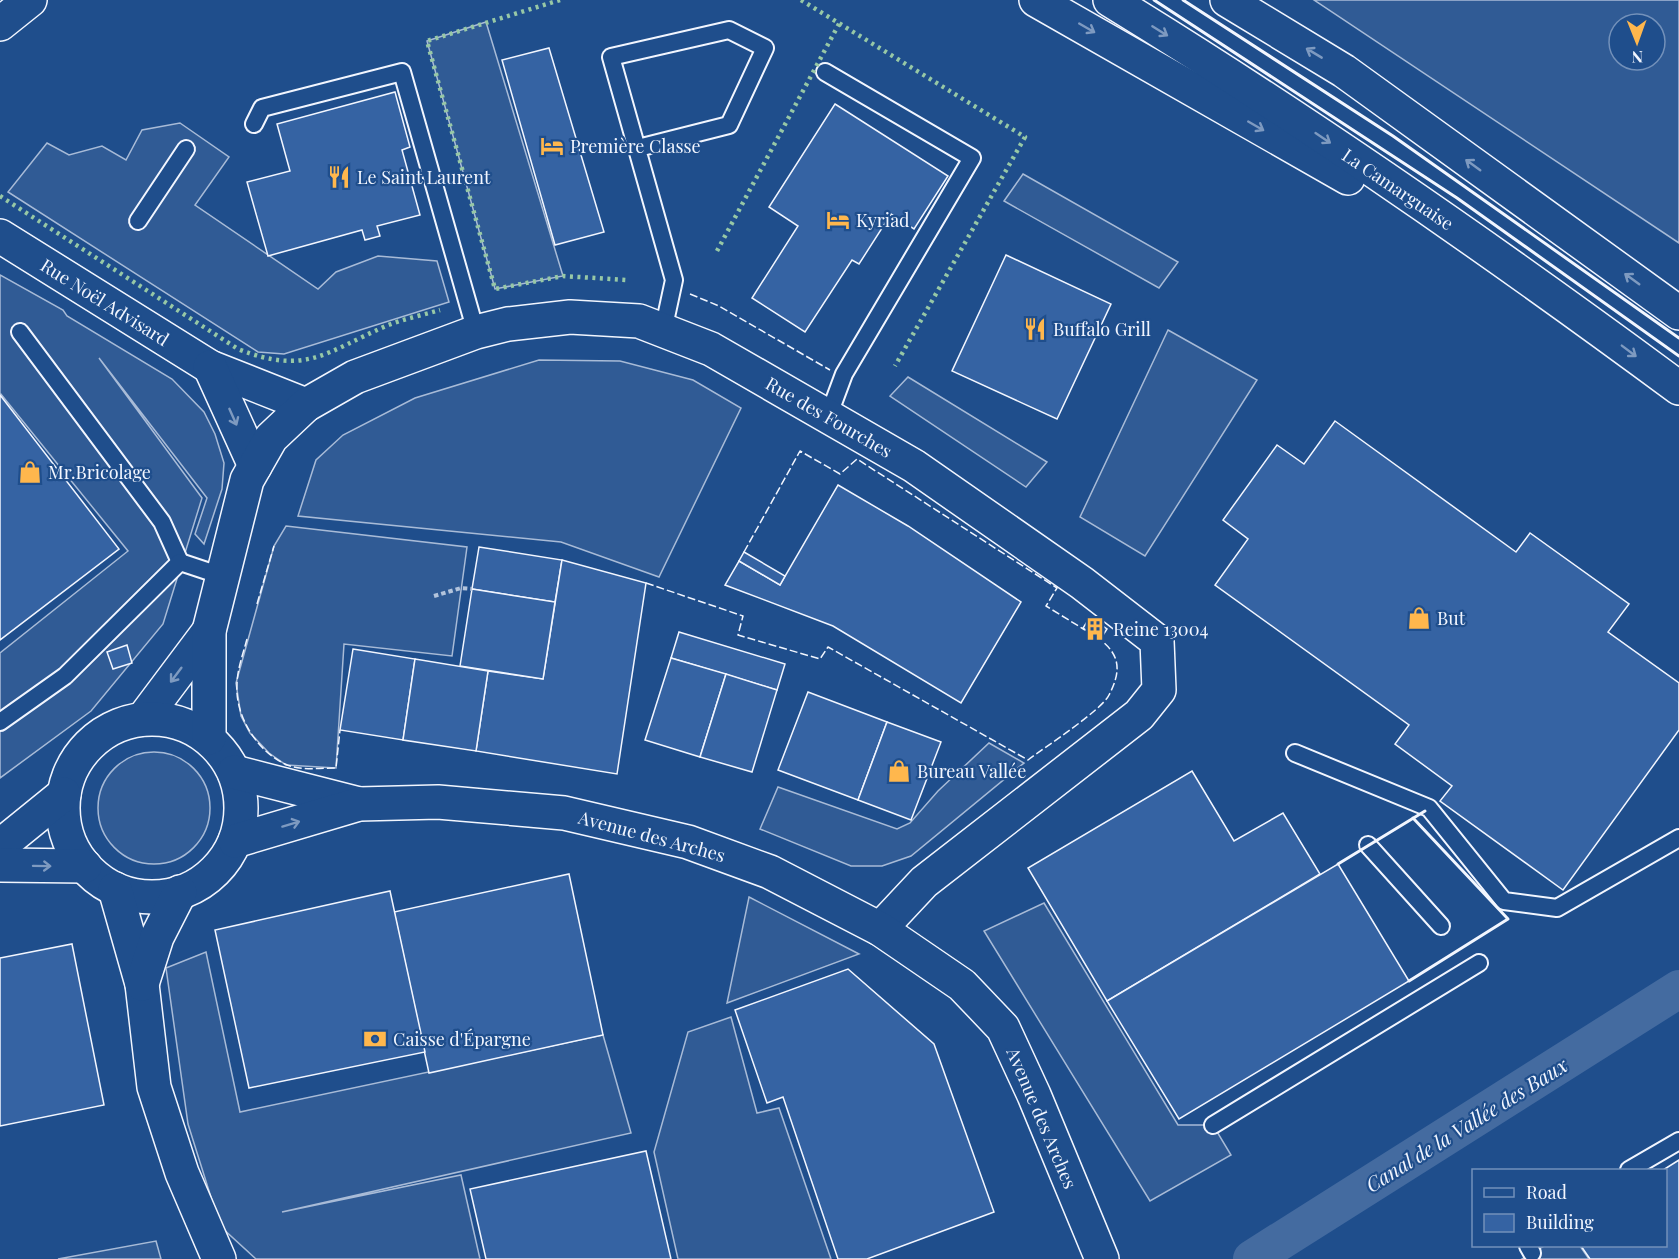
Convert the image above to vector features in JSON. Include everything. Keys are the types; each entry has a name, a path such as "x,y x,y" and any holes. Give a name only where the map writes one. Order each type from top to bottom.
{"main road":[{"path":"0,24 30,0"},
{"path":"1036,0 1565,304"},
{"name":"La Camarguaise","path":"1110,0 1223,69 1565,304 1679,388"},
{"path":"1227,0 1344,71 1679,313"},
{"name":"Rue Noël Advisard","path":"0,236 210,367 306,405"},
{"name":"Rue des Fourches","path":"209,738 209,631 247,480 271,438 306,405 355,377 476,332 508,324 570,317 639,321 711,349 914,466 1082,583 1157,641 1159,690 1139,715 924,882 880,929"},
{"path":"210,367 255,466"},
{"name":"Rue des Fourches","path":"143,719 209,631"},
{"path":"143,719 166,719 189,726 209,738 224,753 234,772 241,795 241,818 235,841 222,863 203,881 180,892 158,897 136,896 115,889 99,879 85,866 68,836 64,819 64,794 73,766 91,743 115,726 143,719"},
{"name":"Avenue des Arches","path":"234,772 359,804"},
{"path":"0,846 64,794"},
{"name":"Avenue des Arches","path":"235,841 359,804 438,802 564,813 670,837 770,872 880,929 962,985 1003,1028 1034,1095 1102,1259"},
{"path":"0,865 85,866"},
{"path":"115,889 142,984 154,1087 182,1173 219,1259"},
{"path":"142,984 157,938 180,892"}],"lane":[{"path":"638,148 729,125 765,48 729,30 611,57 674,280 663,331"},
{"path":"254,124 262,108 402,72 476,332"},
{"path":"825,72 972,158 844,374 828,417"},
{"path":"138,221 186,149"},
{"path":"20,332 162,522 180,562 222,576"},
{"path":"0,722 65,676 180,562"},
{"path":"1295,753 1429,808 1504,901 1557,908 1679,838"},
{"path":"1368,845 1441,926"},
{"path":"1213,1125 1479,963"},
{"path":"1631,1169 1679,1141"}],"path":[{"path":"434,596 461,588 472,589"}],"shaded area":[{"path":"1314,0 1679,0 1679,243"},
{"path":"486,22 563,276 495,289 427,41"},
{"path":"180,123 229,157 195,205 318,289 336,272 378,256 437,261 449,302 284,354 258,352 8,192 47,143 69,155 102,146 126,160 142,130"},
{"path":"1023,174 1178,262 1159,288 1004,201"},
{"path":"0,275 63,310 67,316 172,379 204,412 215,434 224,463 222,489 204,544 195,534 207,498 99,358 202,498 163,624 91,711 0,778 0,653 128,551 0,393"},
{"path":"1168,330 1257,380 1145,556 1080,517"},
{"path":"539,360 620,361 693,380 741,408 659,577 561,542 298,516 316,460 343,435 415,398"},
{"path":"908,377 1047,462 1026,487 890,396"},
{"path":"286,526 467,547 452,656 344,644 336,768 286,765 269,753 250,733 241,716 236,683 274,546"},
{"path":"989,743 1024,763 911,856 882,866 851,866 760,829 778,787 897,829 910,823 938,791"},
{"path":"154,752 175,756 194,768 206,787 210,808 206,829 194,848 175,860 154,864 133,860 114,848 102,829 98,808 102,787 114,768 133,756"},
{"path":"749,897 859,954 727,1003"},
{"path":"1044,903 1178,1125 1213,1125 1231,1155 1150,1201 984,931"},
{"path":"206,952 240,1112 603,1035 631,1133 282,1212 461,1175 480,1259 256,1259 220,1226 188,1124 166,968"},
{"path":"731,1017 757,1113 779,1108 831,1259 678,1259 654,1152 688,1032"},
{"path":"156,1241 161,1259 58,1259"},
{"path":"1542,1247 1581,1247 1589,1259 1522,1259"}],"building":[{"name":"Première Classe","path":"549,48 604,232 555,245 502,60"},
{"name":"Le Saint Laurent","path":"395,92 410,147 402,150 420,215 377,226 380,236 365,240 362,230 268,256 247,182 290,171 277,124"},
{"name":"Kyriad","path":"835,104 948,176 914,229 891,214 859,264 852,260 805,332 752,298 798,226 769,207"},
{"name":"Buffalo Grill","path":"1006,255 1111,304 1057,419 952,371"},
{"name":"Mr.Bricolage","path":"0,395 119,549 0,640"},
{"path":"1335,421 1516,552 1530,533 1629,604 1608,632 1679,683 1679,730 1563,890 1440,801 1452,786 1395,744 1409,725 1215,585 1248,539 1223,520 1277,445 1304,464"},
{"path":"838,485 908,526 1021,602 961,703 833,626 725,585 739,561 780,585"},
{"path":"479,547 562,560 555,602 472,589"},
{"path":"744,552 785,576 780,585 739,561"},
{"path":"562,560 646,583 617,774 476,751 488,671 543,679"},
{"path":"472,589 555,602 543,679 460,666"},
{"name":"Reine 13004","path":"1090,617 1107,629 1100,640 1083,628"},
{"path":"679,632 785,664 777,690 671,658"},
{"path":"127,645 132,663 113,669 107,652"},
{"path":"353,649 415,659 403,740 340,730"},
{"path":"671,658 726,674 700,757 645,740"},
{"path":"415,659 488,671 476,751 403,740"},
{"path":"726,674 777,690 752,772 700,757"},
{"path":"808,692 887,722 858,800 778,770"},
{"name":"Bureau Vallée","path":"887,722 941,742 911,820 858,800"},
{"path":"1192,771 1234,841 1283,813 1320,874 1107,1001 1028,868"},
{"path":"1338,864 1409,981 1179,1119 1107,1001"},
{"path":"569,874 603,1035 429,1073 394,912"},
{"path":"390,891 425,1052 249,1088 215,930"},
{"path":"72,944 104,1105 0,1126 0,958"},
{"path":"848,969 934,1044 994,1212 867,1259 838,1259 783,1097 767,1103 735,1010"},
{"path":"646,1151 671,1259 486,1259 470,1189"},
{"path":"1679,1160 1679,1259 1590,1259 1582,1247 1667,1247 1667,1169 1665,1169"}],"waterway":[{"name":"Canal de la Vallée des Baux","path":"1252,1259 1679,989"}],"hedge":[{"path":"560,0 427,41 495,289 563,276 626,280"},
{"path":"801,0 1025,137 895,366"},
{"path":"717,251 840,22"},
{"path":"0,196 238,349 261,357 281,360 315,357 406,319 440,310"}],"fence":[{"path":"690,294 719,306 830,370"},
{"path":"744,552 800,451 840,474 857,459 1057,588 1046,606 1085,630"},
{"path":"257,604 274,546"},
{"path":"646,583 743,616 738,635 820,659 828,647 1028,760 1085,719 1109,695 1116,678 1117,663 1111,650 1098,638"},
{"path":"247,639 240,662 237,697 244,720 265,751 285,764 297,768 336,768 340,730"}],"wall":[{"path":"1154,0 1457,198 1679,356"},
{"path":"1183,0 1393,136 1679,338"},
{"path":"1338,864 1425,811"},
{"path":"1409,981 1508,919 1413,818"}],"place":[{"name":"Première Classe","path":"552,146"},
{"name":"Le Saint Laurent","path":"339,177"},
{"name":"Kyriad","path":"838,220"},
{"name":"Buffalo Grill","path":"1035,329"},
{"name":"Mr.Bricolage","path":"30,472"},
{"name":"But","path":"1419,618"},
{"name":"Reine 13004","path":"1095,629"},
{"name":"Bureau Vallée","path":"899,771"},
{"name":"Caisse d'Épargne","path":"375,1039"}]}
